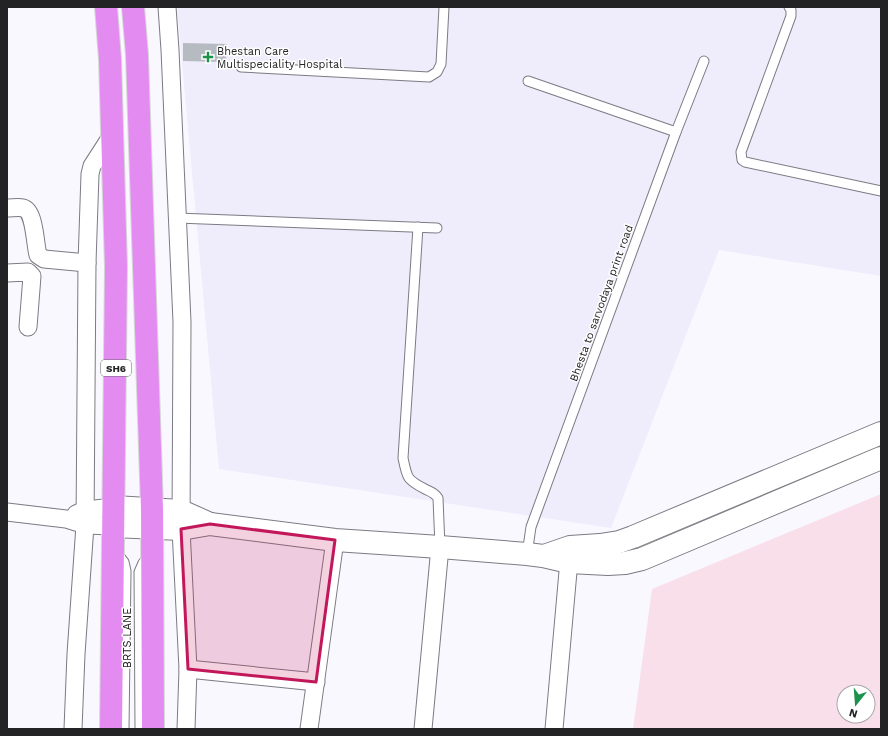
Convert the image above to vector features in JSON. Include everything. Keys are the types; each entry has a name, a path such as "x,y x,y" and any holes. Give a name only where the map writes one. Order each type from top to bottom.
{"highway":[{"name":"SH6","path":"106,7 110,59 116,266 111,729"},
{"path":"133,7 137,63 152,518 153,729"}],"main road":[{"path":"570,555 600,545 633,538 881,433"},
{"path":"114,527 152,518 181,520 335,540 535,555 570,555 608,564 625,563 642,559 881,458"}],"street":[{"path":"167,7 182,322 181,520 188,669 186,729"},
{"path":"73,729 76,654 85,517 87,263 90,174 92,166 112,136"},
{"path":"7,208 24,208 29,212 32,219 38,256 44,260 87,263"},
{"path":"7,272 28,272 32,276 28,328"},
{"path":"7,512 66,518 85,517 114,527"},
{"path":"309,729 335,540"},
{"path":"423,729 440,547"},
{"path":"554,729 570,555"},
{"path":"188,669 316,682"}],"lane":[{"path":"241,67 429,77 437,72 441,64 444,7"},
{"path":"789,7 791,10 791,16 741,152 742,160 745,162 881,191"},
{"name":"Bhesta to sarvodaya print road","path":"535,555 531,527 676,132 704,61"},
{"path":"528,81 676,132"},
{"path":"177,218 436,228"},
{"path":"418,227 403,458 406,474 411,481 435,493 438,498 440,547"},
{"path":"114,527 126,571 124,729"},
{"name":"BRTS LANE","path":"140,729 139,572 143,563 152,551"}],"highlighted area":[{"path":"210,524 335,540 316,682 188,669 181,529"}],"shaded area":[{"path":"177,7 881,7 881,276 719,250 611,528 219,469"},
{"path":"881,494 881,729 633,729 652,589"}],"building":[{"path":"183,43 227,44 226,62 183,61"}],"place":[{"name":"Bhestan Care Multispeciality Hospital","path":"208,57"}]}
